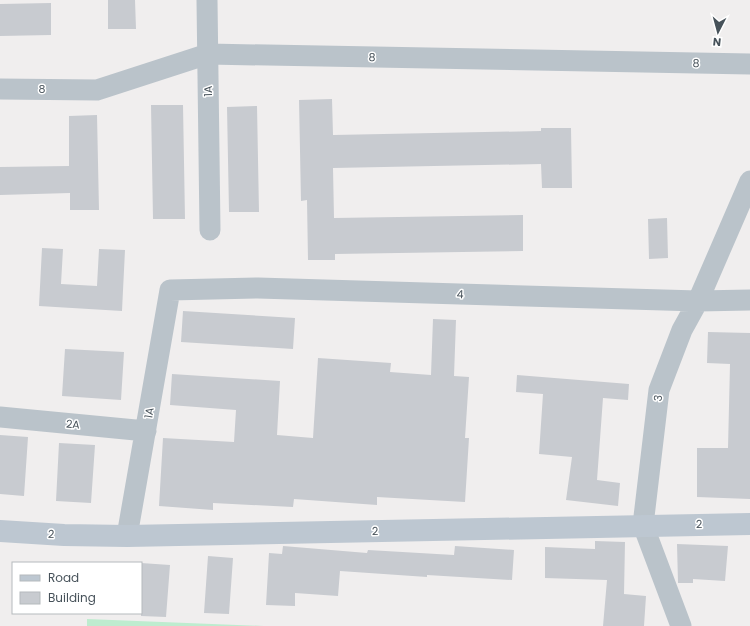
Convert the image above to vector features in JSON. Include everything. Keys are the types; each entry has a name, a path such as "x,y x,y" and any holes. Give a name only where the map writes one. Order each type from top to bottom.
{"street":[{"name":"1A","path":"207,0 210,230"},
{"name":"8","path":"0,89 97,90 208,54 750,64"},
{"name":"3","path":"681,626 643,525 659,390 682,330 698,301 750,181"},
{"name":"4","path":"170,290 258,288 698,301 750,300"},
{"name":"1A","path":"127,536 170,290"},
{"name":"2A","path":"0,417 146,431"},
{"name":"2","path":"0,531 64,535 127,536 750,524"}],"green space":[{"path":"87,619 264,626 87,626"}],"building":[{"path":"108,0 135,0 136,29 108,29"},
{"path":"51,3 51,35 0,36 0,4"},
{"path":"332,99 333,135 541,131 541,128 571,128 572,188 542,188 541,164 333,168 334,218 523,215 523,251 335,254 335,260 308,260 307,200 301,201 299,100"},
{"path":"151,105 183,105 185,219 153,219"},
{"path":"257,106 259,212 229,212 227,107"},
{"path":"97,115 99,210 70,210 70,193 0,195 0,167 69,166 69,116"},
{"path":"667,218 668,258 649,259 648,219"},
{"path":"42,248 63,249 61,284 97,286 99,249 125,250 122,311 39,306"},
{"path":"183,311 295,318 293,349 181,342"},
{"path":"433,319 456,320 454,376 469,377 465,438 469,438 465,502 377,497 377,505 294,499 293,507 213,503 213,510 159,506 163,438 234,442 236,410 170,405 172,374 280,381 277,435 313,438 318,358 391,363 390,372 431,375"},
{"path":"708,332 750,333 750,499 697,497 697,448 728,448 730,364 707,363"},
{"path":"65,349 124,352 121,400 62,396"},
{"path":"517,375 629,384 628,400 603,398 597,480 620,483 618,506 566,500 572,457 539,454 543,394 516,392"},
{"path":"0,435 28,437 24,496 0,494"},
{"path":"59,443 95,445 91,503 56,501"},
{"path":"595,541 625,542 624,594 646,596 644,626 603,626 607,580 545,578 545,547 595,549"},
{"path":"677,544 728,546 725,581 693,579 693,583 678,583"},
{"path":"283,546 367,553 368,550 454,555 455,546 514,550 512,580 427,575 427,577 340,571 338,596 295,593 295,606 266,605 269,553 282,554"},
{"path":"208,556 233,558 229,614 204,613"},
{"path":"142,563 170,565 166,617 141,616"}]}
